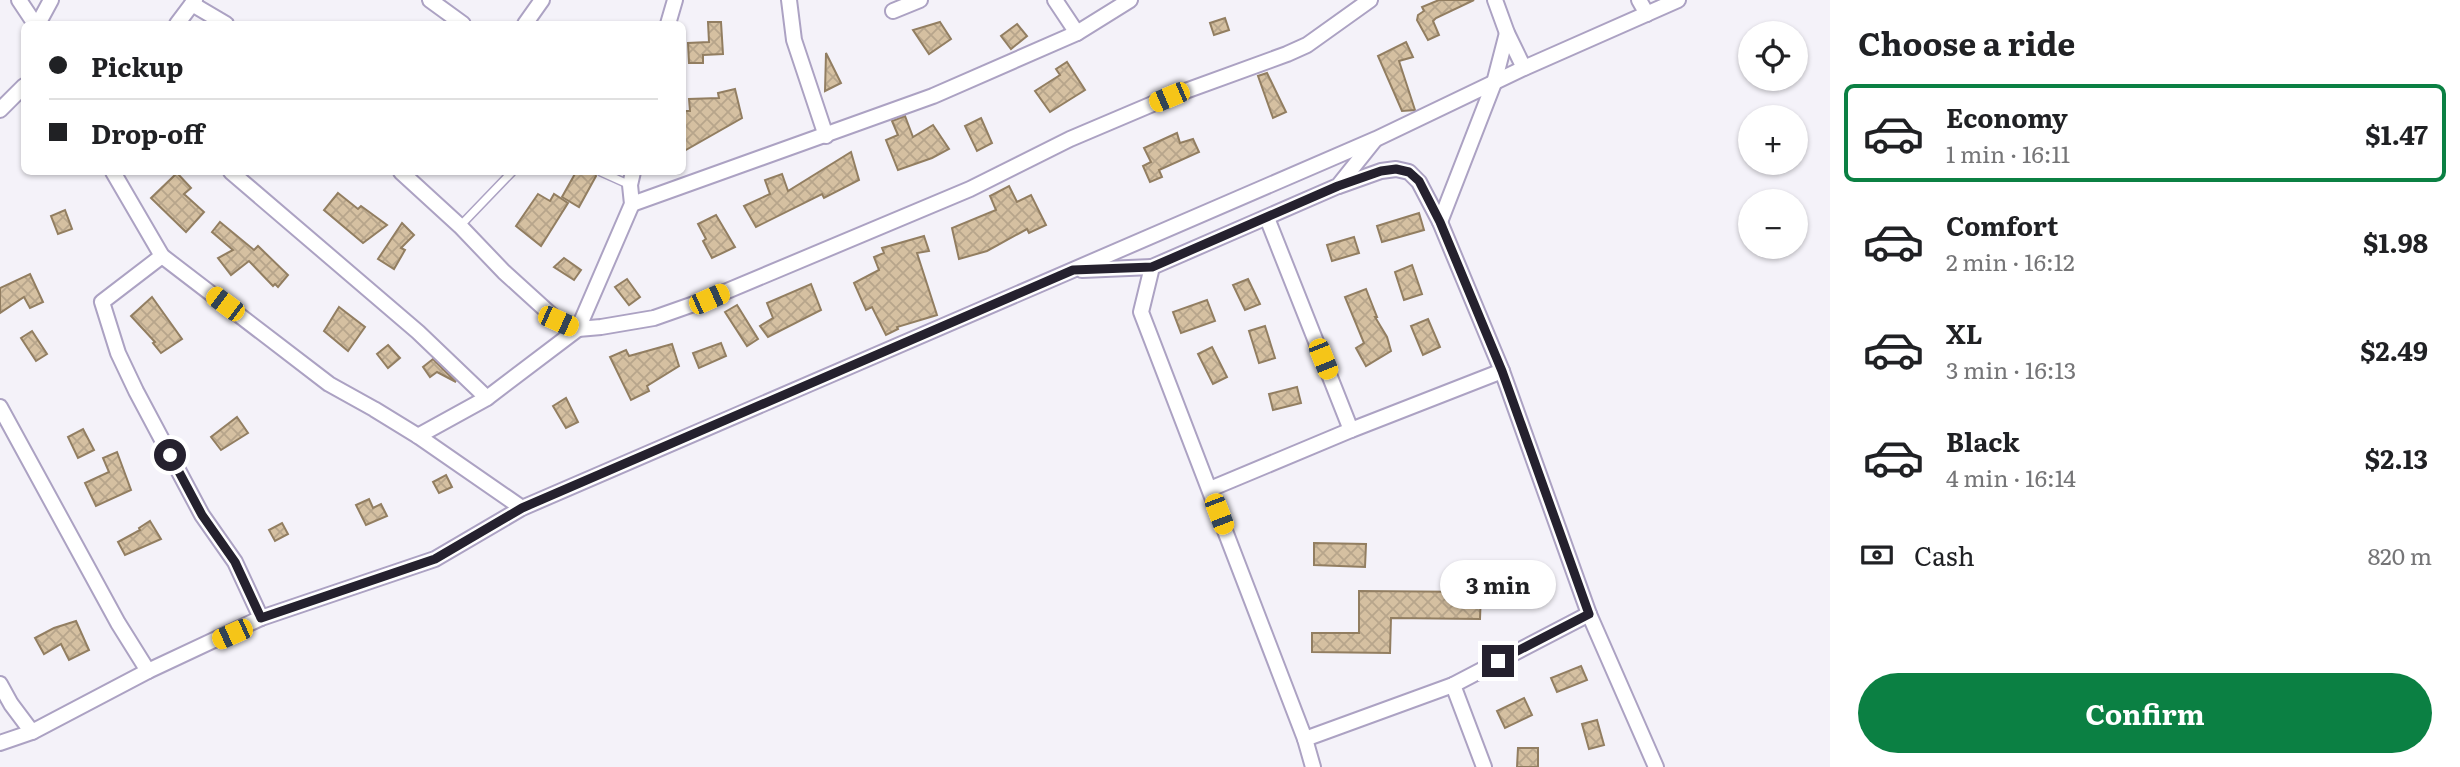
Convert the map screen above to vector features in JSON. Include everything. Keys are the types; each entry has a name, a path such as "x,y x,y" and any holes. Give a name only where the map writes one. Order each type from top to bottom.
{"street":[{"path":"19,0 35,21"},
{"path":"39,21 51,0"},
{"path":"430,0 459,21"},
{"path":"527,21 542,0"},
{"path":"669,21 675,0"},
{"path":"789,0 793,40 826,136"},
{"path":"893,11 920,0"},
{"path":"1055,0 1077,33"},
{"path":"632,204 933,96 1077,33 1130,0"},
{"path":"418,436 487,398 578,329 654,318 709,299 970,189 1070,139 1169,97 1307,46 1370,0"},
{"path":"1495,0 1524,68"},
{"path":"1639,0 1647,14"},
{"path":"0,743 32,732 148,671 261,618 435,559 522,508 1376,139 1524,68 1678,0"},
{"path":"179,21 194,2 222,21"},
{"path":"1440,222 1494,83 1507,33"},
{"path":"0,110 21,89"},
{"path":"1338,186 1376,139"},
{"path":"1073,270 1152,267 1338,186 1381,171 1396,169 1409,172 1419,181 1440,222 1502,371 1589,614 1656,767"},
{"path":"115,175 162,256 329,384 418,436 522,508"},
{"path":"235,175 418,331 487,398"},
{"path":"404,175 558,321 578,329"},
{"path":"578,329 632,204 631,178"},
{"path":"1267,218 1351,430"},
{"path":"162,256 102,302 108,327 136,391 202,515 235,562 261,618"},
{"path":"1152,267 1141,312 1305,739 1313,767"},
{"path":"1210,489 1502,371"},
{"path":"0,407 118,623 148,671"},
{"path":"1305,739 1453,685 1589,614"},
{"path":"0,684 11,705 32,732"},
{"path":"1453,685 1484,767"}],"lane":[{"path":"460,226 509,175"}],"building":[{"path":"1439,0 1474,0 1436,18 1433,21 1439,35 1428,40 1417,20 1418,15 1424,11 1422,7"},
{"path":"1225,18 1229,30 1214,35 1210,23"},
{"path":"708,22 721,22 723,54 703,55 703,63 689,63 688,43 709,42"},
{"path":"940,22 951,39 929,54 913,30"},
{"path":"1017,24 1027,36 1011,49 1001,36"},
{"path":"1406,42 1413,57 1399,61 1415,110 1402,111 1378,56"},
{"path":"826,53 841,83 825,91"},
{"path":"1067,62 1085,90 1050,112 1035,91 1060,75 1056,69"},
{"path":"1267,73 1286,112 1273,118 1258,76"},
{"path":"735,89 742,118 686,150 686,111 690,111 689,99 719,98 718,93"},
{"path":"905,116 913,137 933,125 949,149 898,170 886,140 898,135 892,121"},
{"path":"981,118 992,143 977,151 965,126"},
{"path":"1177,133 1180,143 1193,139 1199,152 1159,170 1162,177 1150,182 1143,166 1151,162 1144,148"},
{"path":"851,152 859,180 824,198 822,194 756,227 744,206 770,194 765,180 782,174 788,191"},
{"path":"175,175 179,175 191,188 184,194 204,212 186,232 151,198"},
{"path":"574,175 596,175 579,207 562,197"},
{"path":"1009,186 1017,202 1031,195 1046,225 1029,233 1027,229 987,251 959,259 952,228 996,210 990,196"},
{"path":"338,193 358,209 361,206 387,225 363,243 324,210"},
{"path":"538,194 550,201 554,194 568,203 541,246 516,226"},
{"path":"65,210 72,229 58,234 51,216"},
{"path":"1419,213 1424,230 1382,242 1377,226"},
{"path":"716,215 735,247 712,258 698,224"},
{"path":"220,222 254,250 258,246 288,275 278,287 275,284 273,286 249,261 231,275 218,258 233,250 212,232"},
{"path":"402,223 414,235 401,248 405,250 394,269 378,259"},
{"path":"924,236 929,251 917,253 937,315 897,327 898,329 886,335 872,307 866,310 854,283 879,270 874,257 884,253 882,248"},
{"path":"1354,237 1359,253 1332,261 1327,245"},
{"path":"564,258 581,270 574,280 554,267"},
{"path":"1412,265 1422,294 1404,300 1395,272"},
{"path":"30,274 43,302 30,308 24,297 0,313 0,288"},
{"path":"627,279 640,297 629,305 615,287"},
{"path":"1248,279 1260,304 1245,310 1233,285"},
{"path":"811,284 821,310 768,337 760,326 773,318 767,303"},
{"path":"1366,289 1375,317 1387,337 1391,351 1366,366 1356,348 1364,343 1345,297"},
{"path":"152,297 182,339 161,353 153,343 155,342 131,316"},
{"path":"1207,300 1215,321 1181,333 1173,312"},
{"path":"737,305 758,339 747,346 725,312"},
{"path":"339,307 365,327 348,351 324,331"},
{"path":"1428,319 1440,347 1423,355 1411,326"},
{"path":"1265,326 1275,358 1259,363 1249,331"},
{"path":"32,331 47,354 36,361 21,338"},
{"path":"721,343 726,356 699,368 693,353"},
{"path":"672,344 679,366 647,386 649,391 631,400 610,357 626,350 629,356"},
{"path":"388,345 400,358 388,368 377,354"},
{"path":"1212,347 1227,377 1213,384 1198,354"},
{"path":"433,359 456,382 437,372 430,377 423,367"},
{"path":"1297,387 1301,403 1273,410 1269,394"},
{"path":"566,398 578,422 566,428 553,406"},
{"path":"237,417 248,433 221,450 211,437"},
{"path":"83,429 94,450 78,458 68,437"},
{"path":"117,452 131,490 96,506 85,483 109,472 103,458"},
{"path":"446,475 452,487 439,493 433,482"},
{"path":"369,499 373,508 381,504 387,516 366,525 356,505"},
{"path":"150,521 161,539 125,555 118,542"},
{"path":"282,523 288,534 275,541 269,530"},
{"path":"1314,543 1366,544 1365,567 1314,565"},
{"path":"1359,591 1481,592 1480,619 1391,618 1390,653 1312,652 1312,633 1359,633"},
{"path":"76,621 89,650 69,660 61,644 44,654 35,638"},
{"path":"1581,666 1587,680 1557,692 1551,678"},
{"path":"1524,698 1532,715 1505,728 1497,711"},
{"path":"1597,720 1604,745 1589,749 1582,724"},
{"path":"1518,748 1538,748 1538,767 1517,767"}],"route":[{"path":"170,455 202,515 235,562 261,618 435,559 522,508 1073,270 1152,267 1338,186 1381,171 1396,169 1409,172 1419,181 1440,222 1502,371 1589,614 1498,661"}]}
